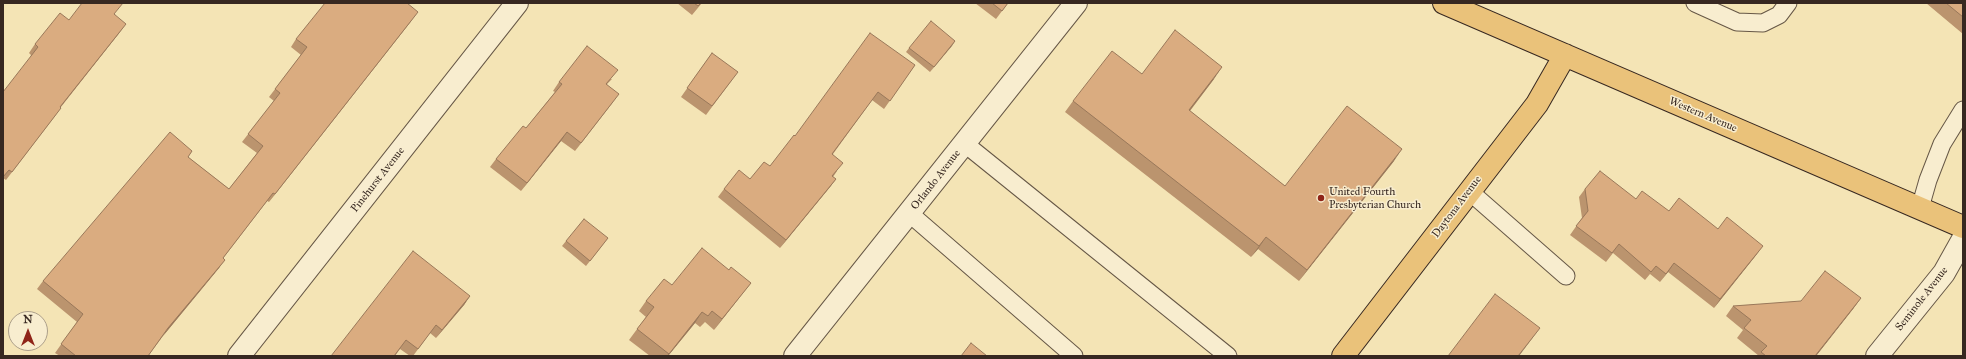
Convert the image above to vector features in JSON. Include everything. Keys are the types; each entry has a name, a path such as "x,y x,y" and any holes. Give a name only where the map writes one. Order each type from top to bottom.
{"main road":[{"name":"Western Avenue","path":"1444,3 1963,227"},
{"name":"Daytona Avenue","path":"1343,356 1537,104 1565,55"}],"street":[{"name":"Pinehurst Avenue","path":"239,356 517,3"},
{"name":"Orlando Avenue","path":"795,356 1076,3"},
{"name":"Seminole Avenue","path":"1878,356 1944,273 1963,239"}],"lane":[{"path":"1695,3 1737,22 1763,23 1779,16 1788,3"},
{"path":"1920,208 1928,180 1942,144 1963,110"},
{"path":"964,143 1228,356"},
{"path":"1470,191 1566,276"},
{"path":"909,213 1074,356"}],"building":[{"path":"82,3 123,3 114,14 126,24 60,107 61,108 12,172 9,170 3,177 3,92 38,47 35,44 60,13 69,20"},
{"path":"325,3 407,3 418,12 275,194 273,193 223,258 225,260 168,328 148,356 76,356 61,344 83,314 43,281 170,132 192,151 188,157 229,189 263,146 248,134 280,93 275,89 307,47 296,39"},
{"path":"694,3 701,3 698,6"},
{"path":"992,3 1008,3 1002,11"},
{"path":"1946,3 1963,3 1963,17"},
{"path":"931,21 955,41 934,67 909,48"},
{"path":"1175,30 1222,67 1189,110 1285,186 1347,106 1402,149 1307,270 1266,237 1259,246 1073,101 1112,51 1142,74"},
{"path":"870,33 915,65 890,101 878,92 832,154 843,163 832,176 836,179 786,240 724,189 739,170 750,179 764,162 770,166 794,135 795,136"},
{"path":"587,46 618,70 606,84 619,94 581,143 567,132 527,183 496,159 523,126 526,128 562,84 559,82"},
{"path":"712,53 738,72 712,106 687,88"},
{"path":"1600,171 1636,199 1642,191 1669,211 1679,198 1718,229 1727,217 1763,246 1720,299 1674,263 1666,274 1656,266 1651,272 1619,244 1612,253 1576,226 1588,211 1585,189"},
{"path":"584,219 608,238 590,261 566,241"},
{"path":"702,248 729,270 731,267 751,283 722,319 712,311 708,316 702,312 669,354 637,329 654,307 646,301 664,279 672,285"},
{"path":"413,251 470,296 442,330 436,325 418,349 406,340 394,356 331,356"},
{"path":"1825,271 1861,298 1815,356 1766,356 1761,352 1767,346 1744,328 1751,320 1733,306 1801,301"},
{"path":"1495,294 1540,328 1518,356 1448,356"},
{"path":"971,343 987,356 961,356"}],"place":[{"name":"United Fourth Presbyterian Church","path":"1321,198"}]}
